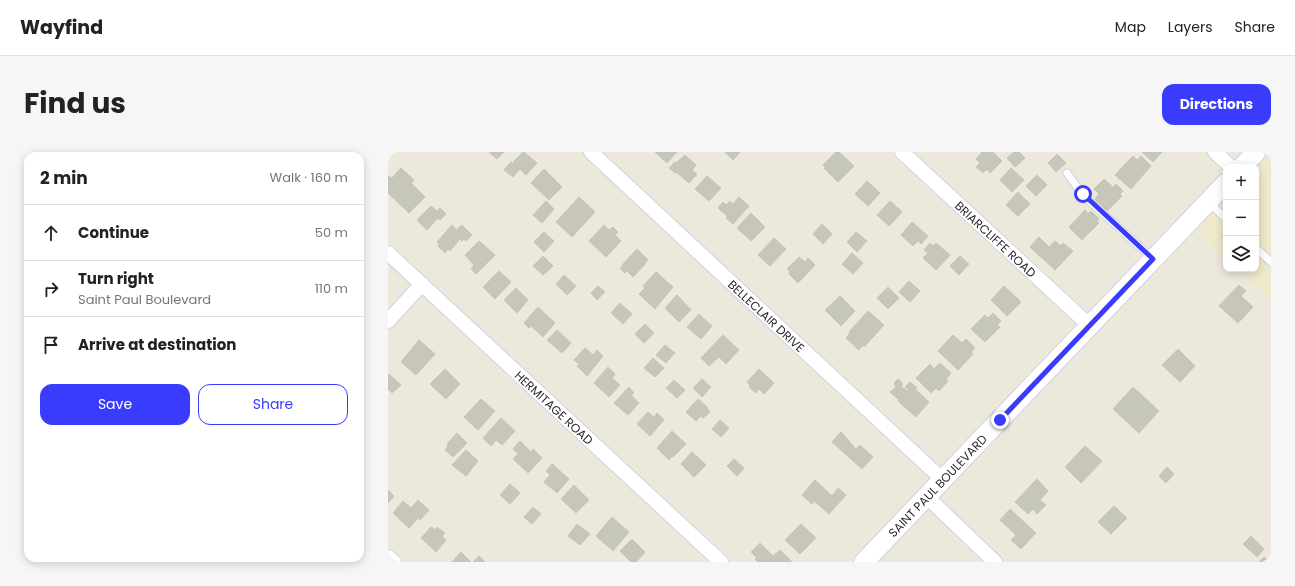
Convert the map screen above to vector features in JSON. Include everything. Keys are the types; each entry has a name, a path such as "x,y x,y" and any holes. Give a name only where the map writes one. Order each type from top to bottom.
{"street":[{"name":"BELLECLAIR DRIVE","path":"591,152 943,480"},
{"name":"BRIARCLIFFE ROAD","path":"902,152 1090,326"},
{"path":"1215,152 1228,164"},
{"path":"1245,164 1256,152"},
{"name":"SAINT PAUL BOULEVARD","path":"864,562 1223,186"},
{"name":"HERMITAGE ROAD","path":"388,253 721,562"},
{"path":"388,321 422,284"},
{"path":"927,497 995,562"},
{"path":"388,557 394,562"}],"lane":[{"path":"1067,173 1083,194 1153,259"},
{"path":"1208,202 1223,216"},
{"path":"1259,251 1271,262"}],"shaded area":[{"path":"1271,152 1271,301 1241,272 1259,272 1259,164"},
{"path":"1223,201 1223,255 1196,229"}],"building":[{"path":"489,152 504,152 497,159"},
{"path":"523,152 537,163 526,175 513,162"},
{"path":"655,152 677,152 667,163"},
{"path":"725,152 740,152 733,160"},
{"path":"836,152 839,152 854,166 838,182 824,168 825,167 823,165"},
{"path":"982,152 993,152 1002,161 990,173 987,169 983,173 976,167 980,163 976,159"},
{"path":"1014,152 1019,152 1025,158 1015,167 1007,158"},
{"path":"1142,152 1162,152 1153,162"},
{"path":"1057,154 1066,163 1056,172 1048,163"},
{"path":"685,155 696,165 692,170 697,174 689,183 669,168"},
{"path":"1133,156 1137,160 1141,156 1151,166 1131,189 1115,175"},
{"path":"511,162 520,169 513,177 504,170"},
{"path":"401,168 414,180 411,183 425,197 409,213 388,193 388,176 392,178"},
{"path":"1011,168 1024,180 1012,192 1000,180"},
{"path":"544,169 562,187 549,200 531,183"},
{"path":"1037,175 1047,185 1036,196 1026,186"},
{"path":"707,176 721,188 709,201 695,189"},
{"path":"1104,179 1113,187 1116,184 1123,191 1120,194 1122,196 1106,212 1094,200 1099,194 1094,189"},
{"path":"867,181 880,193 868,206 855,194"},
{"path":"1018,192 1030,204 1018,216 1006,205"},
{"path":"579,197 595,212 572,237 556,222"},
{"path":"739,197 749,206 733,224 718,208 723,202 726,205 730,201 733,204"},
{"path":"546,201 554,209 542,223 533,215"},
{"path":"890,201 902,212 889,226 877,215"},
{"path":"431,206 437,211 440,208 446,214 440,220 438,218 427,230 417,220"},
{"path":"1085,210 1088,214 1091,211 1099,219 1097,221 1099,223 1082,240 1069,227"},
{"path":"751,213 765,227 751,241 737,228"},
{"path":"912,222 928,236 921,244 918,241 913,246 901,235"},
{"path":"822,224 832,234 823,244 813,234"},
{"path":"452,225 456,230 462,225 472,235 466,241 464,239 462,241 460,239 450,251 448,249 445,253 438,246 439,244 437,242"},
{"path":"604,225 609,230 613,227 618,232 615,235 621,241 606,257 589,241"},
{"path":"544,232 554,241 544,252 534,242"},
{"path":"856,232 867,241 857,252 847,242"},
{"path":"1039,237 1049,247 1055,241 1061,246 1063,243 1073,251 1055,270 1030,247"},
{"path":"774,238 786,249 770,266 758,255"},
{"path":"479,241 495,255 476,274 471,269 474,265 465,255"},
{"path":"930,243 933,246 936,243 950,255 936,270 923,258 928,253 924,250"},
{"path":"637,249 648,260 633,277 627,271 625,273 620,268"},
{"path":"852,253 863,263 853,274 842,264"},
{"path":"543,256 553,266 543,275 533,266"},
{"path":"960,256 969,264 959,275 950,266"},
{"path":"799,257 805,262 808,258 815,265 798,283 789,274 790,272 787,269"},
{"path":"499,271 511,282 495,299 483,287"},
{"path":"656,272 673,287 655,309 639,294 645,288 643,286"},
{"path":"564,275 576,286 567,295 556,284"},
{"path":"909,281 920,291 910,302 899,292"},
{"path":"1239,285 1246,291 1241,296 1253,307 1238,323 1219,306"},
{"path":"598,286 605,292 597,300 591,293"},
{"path":"1004,286 1021,302 1007,316 991,300"},
{"path":"888,287 899,298 888,309 877,298"},
{"path":"516,288 528,300 517,313 504,300"},
{"path":"677,295 691,310 679,322 665,308"},
{"path":"840,296 855,311 841,326 825,310"},
{"path":"620,303 632,314 623,324 611,313"},
{"path":"538,307 555,323 543,337 531,326 529,328 524,323"},
{"path":"868,311 884,325 864,347 863,345 859,350 846,338 850,333 849,332"},
{"path":"993,313 1001,321 997,325 1000,327 985,342 971,329 985,315 988,318"},
{"path":"699,314 712,326 701,339 687,327"},
{"path":"645,324 654,333 644,343 635,334"},
{"path":"557,330 571,343 562,353 547,340"},
{"path":"723,335 739,350 726,364 719,357 709,366 701,358"},
{"path":"953,335 962,343 966,339 975,348 971,352 973,354 958,370 938,351"},
{"path":"419,340 435,354 416,375 401,362"},
{"path":"665,345 675,353 666,363 656,355"},
{"path":"585,348 593,355 597,350 603,356 587,376 577,366 579,364 574,360"},
{"path":"1178,349 1195,366 1180,382 1162,365"},
{"path":"653,358 664,368 655,377 644,368"},
{"path":"940,363 951,373 946,379 948,381 939,391 936,388 931,393 916,378 930,364 934,369"},
{"path":"608,367 615,374 612,378 620,385 609,397 594,383"},
{"path":"445,369 460,384 446,399 430,384"},
{"path":"759,369 774,383 764,394 759,389 756,393 749,387 750,385 747,382"},
{"path":"389,374 401,385 392,393 388,389"},
{"path":"702,379 711,387 702,397 693,388"},
{"path":"898,379 903,384 901,386 907,391 899,400 890,392 896,387 894,383"},
{"path":"674,380 685,390 677,398 666,388"},
{"path":"910,382 929,402 916,417 898,401 909,390 905,387"},
{"path":"629,387 634,393 631,395 639,403 628,415 614,403"},
{"path":"1133,387 1159,411 1139,433 1113,409"},
{"path":"481,399 495,411 478,430 464,417"},
{"path":"698,399 708,408 707,409 710,412 703,418 701,416 696,421 686,412"},
{"path":"648,412 654,417 657,413 664,420 650,436 637,424"},
{"path":"501,418 515,431 502,445 496,440 491,446 483,438"},
{"path":"720,420 729,428 721,437 712,429"},
{"path":"672,431 686,444 669,460 657,448"},
{"path":"841,432 856,449 860,445 873,457 862,469 832,442"},
{"path":"457,433 467,443 453,457 445,450 448,446 447,444"},
{"path":"520,441 531,452 533,449 542,458 528,473 513,459 518,454 513,449"},
{"path":"1085,446 1102,461 1081,483 1065,467"},
{"path":"466,450 478,461 466,476 452,465"},
{"path":"692,452 706,465 694,477 681,464"},
{"path":"734,459 744,468 737,476 727,466"},
{"path":"552,464 569,479 557,493 544,482 550,475 546,471"},
{"path":"1167,467 1174,474 1166,483 1159,476"},
{"path":"1037,479 1048,491 1040,500 1046,505 1037,514 1033,509 1028,514 1015,502"},
{"path":"815,480 832,496 838,488 846,495 829,514 814,501 812,504 802,495"},
{"path":"510,484 520,493 510,504 500,495"},
{"path":"574,485 589,500 576,513 561,499"},
{"path":"388,490 394,496 388,503"},
{"path":"418,500 429,510 420,520 418,518 409,528 393,513 403,501 411,508"},
{"path":"1114,506 1127,518 1111,534 1098,522"},
{"path":"533,507 541,514 532,524 524,517"},
{"path":"1010,509 1036,533 1021,549 1011,540 1016,535 1000,520"},
{"path":"612,517 629,532 613,551 596,536"},
{"path":"577,524 590,534 580,545 568,536"},
{"path":"801,524 816,538 800,554 785,540"},
{"path":"431,527 435,530 437,527 445,533 442,536 446,540 436,552 421,538"},
{"path":"1251,536 1264,549 1257,557 1243,544"},
{"path":"632,539 645,552 636,562 631,562 620,551"},
{"path":"760,543 773,556 780,550 792,562 758,562 755,559 757,558 751,552"},
{"path":"461,552 471,562 452,562"},
{"path":"479,556 485,562 473,562"},
{"path":"1264,557 1270,562 1259,562"}],"route":[{"path":"1000,420 1153,259 1083,194"}]}
